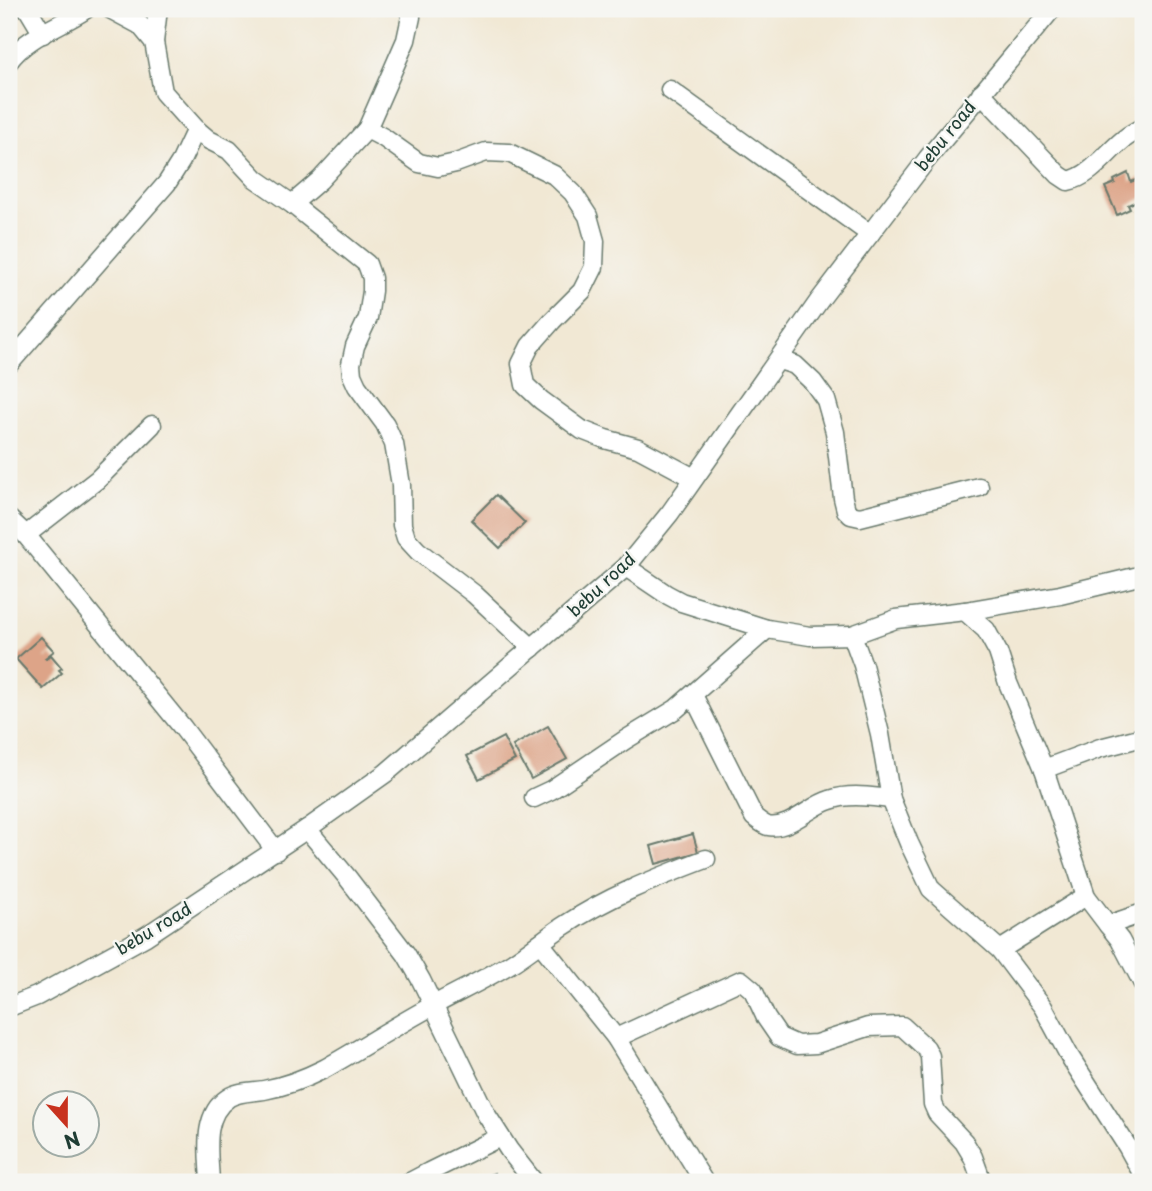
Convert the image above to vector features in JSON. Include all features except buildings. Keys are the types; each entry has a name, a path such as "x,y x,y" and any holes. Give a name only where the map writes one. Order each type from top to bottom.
{"street":[{"path":"28,9 43,34"},
{"path":"9,61 15,52 86,9"},
{"path":"110,9 140,25 154,42"},
{"path":"158,9 154,42 163,92 209,140 229,150 256,179 367,264 372,278 372,291 368,318 355,346 351,364 352,375 385,424 394,443 401,485 402,525 406,538 418,551 474,594 532,648"},
{"path":"292,204 320,180 366,129 406,40 410,9"},
{"name":"bebu road","path":"9,1007 37,996 146,936 307,830 386,773 625,567 670,513 819,301 1046,11"},
{"path":"670,90 870,234"},
{"path":"981,93 1059,175 1068,181 1076,180 1089,171 1127,136 1143,127"},
{"path":"9,364 167,183 196,129"},
{"path":"366,129 384,138 419,163 438,167 486,152 509,153 554,175 573,193 589,216 596,241 594,267 582,291 530,346 521,364 526,385 541,401 582,430 638,448 694,478"},
{"path":"779,359 795,365 813,382 826,400 835,432 843,498 846,510 851,515 860,517 979,487"},
{"path":"26,535 98,479 152,425"},
{"path":"9,519 26,535 183,728 276,851"},
{"path":"625,567 681,603 767,629 810,636 852,635 896,619 1060,595 1143,575"},
{"path":"965,611 986,630 998,652 1044,769 1086,897 1120,940 1143,984"},
{"path":"534,798 551,790 676,709 767,629"},
{"path":"852,635 863,665 880,734 891,799 931,889 1000,950 1043,1007 1070,1057 1143,1175"},
{"path":"693,695 754,817 767,826 779,825 799,817 828,800 852,795 891,799"},
{"path":"1044,769 1100,748 1143,737"},
{"path":"307,830 406,954 486,1114 500,1138 534,1182"},
{"path":"210,1182 209,1128 214,1112 227,1098 241,1092 265,1090 301,1081 433,1005 476,984 513,962 560,928 616,895 706,859"},
{"path":"1000,950 1086,897"},
{"path":"1108,925 1143,913"},
{"path":"540,943 616,1038 704,1182"},
{"path":"616,1038 741,980 753,990 779,1037 797,1045 816,1044 868,1027 902,1026 926,1048 930,1056 933,1104 937,1113 964,1142 982,1182"},
{"path":"410,1182 500,1138"}]}
